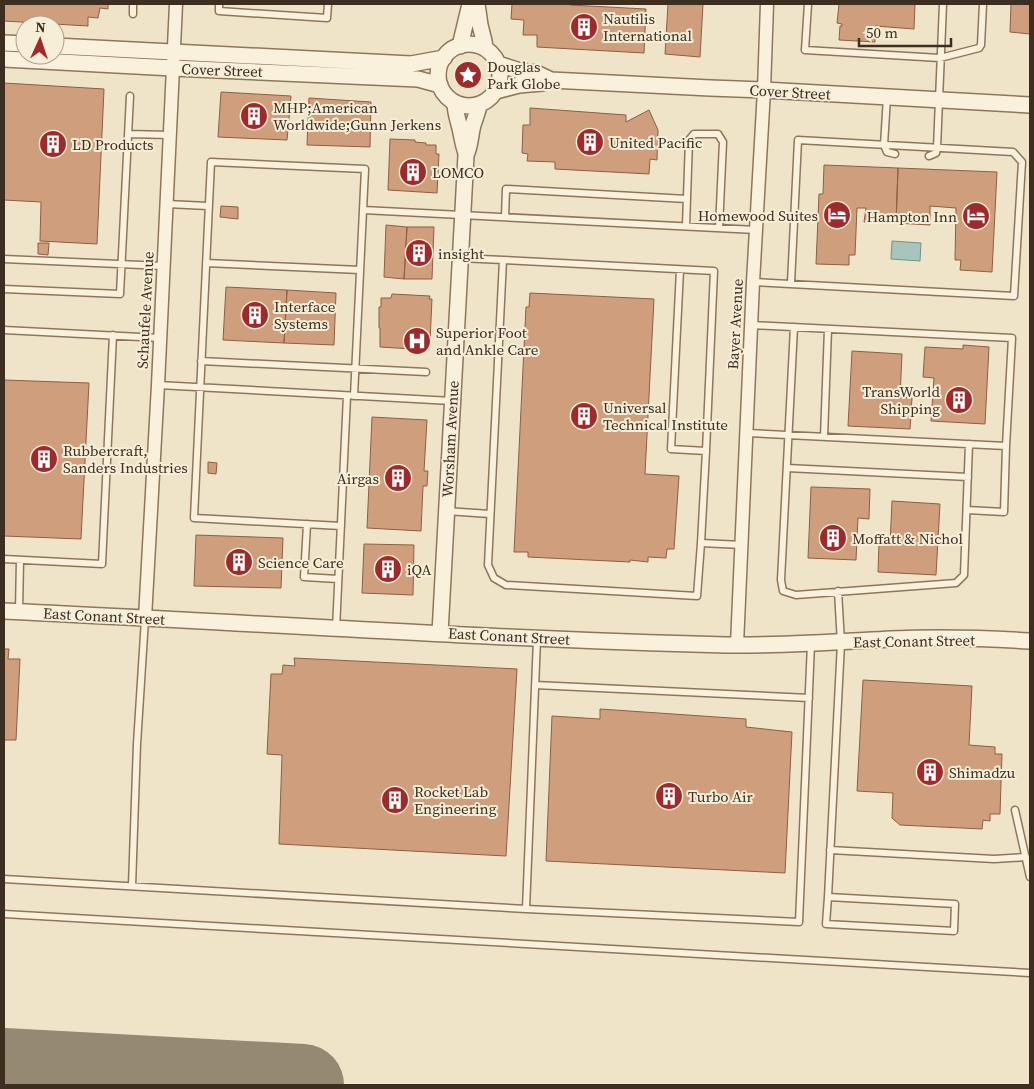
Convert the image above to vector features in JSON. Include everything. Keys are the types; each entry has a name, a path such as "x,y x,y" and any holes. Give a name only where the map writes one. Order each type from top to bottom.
{"street":[{"name":"Schaufele Avenue","path":"145,618 176,4"},
{"path":"460,46 470,4"},
{"path":"477,4 485,48"},
{"name":"Bayer Avenue","path":"737,645 767,4"},
{"path":"468,44 485,48 498,64 500,82 496,90 492,97 479,105 463,106 455,103 443,92 440,85 438,76 444,58 454,49 468,44"},
{"name":"Cover Street","path":"65,47 411,64 444,58"},
{"name":"Cover Street","path":"4,59 418,79 440,85"},
{"name":"Cover Street","path":"498,64 520,71 536,73 551,80"},
{"name":"Cover Street","path":"496,90 551,80 1030,105"},
{"name":"Worsham Avenue","path":"455,103 462,144 466,155"},
{"name":"Worsham Avenue","path":"440,633 466,155 479,111 479,105"},
{"name":"East Conant Street","path":"11,611 536,638 737,645 841,643 893,639 1030,641"}],"lane":[{"path":"133,4 133,14"},
{"path":"219,4 219,12 327,18 328,4"},
{"path":"808,4 805,50 940,58 978,48 981,45 983,4"},
{"path":"929,156 936,153 938,148 943,4"},
{"path":"4,289 120,294 130,96"},
{"path":"887,97 884,145 887,152 895,154"},
{"path":"128,134 170,135"},
{"path":"686,226 688,140 694,134 718,134 723,142 719,228"},
{"path":"753,282 1014,296 1022,162 1013,152 798,140 791,283"},
{"path":"336,628 350,396 355,368 365,169 211,162 194,518 341,526"},
{"path":"505,217 506,189 687,199"},
{"path":"167,204 208,206"},
{"path":"363,210 756,230"},
{"path":"460,258 503,260 680,270 714,271 697,596 506,585 494,578 488,565 503,260"},
{"path":"4,259 164,266"},
{"path":"206,263 360,270"},
{"path":"680,270 671,449 706,451"},
{"path":"751,325 1012,338 1004,512 967,510"},
{"path":"794,327 781,580 783,591 796,594 956,583 964,575 969,444"},
{"path":"824,437 828,329"},
{"path":"4,330 160,338"},
{"path":"4,559 102,564 113,336"},
{"path":"201,361 426,372"},
{"path":"158,386 452,401"},
{"path":"747,433 1006,446"},
{"path":"787,468 968,477"},
{"path":"446,511 490,514"},
{"path":"307,524 304,576 338,579"},
{"path":"701,544 742,545"},
{"path":"11,611 20,560"},
{"path":"828,897 955,904 954,931 826,924 841,643 838,591"},
{"path":"132,886 137,744 145,618"},
{"path":"526,909 536,638"},
{"path":"4,879 526,909 798,922 811,643"},
{"path":"535,685 808,698"},
{"path":"1015,810 1030,877"},
{"path":"830,850 994,859 1026,857"},
{"path":"4,914 1030,973"}],"water":[{"path":"892,241 921,243 920,261 891,259"}],"building":[{"path":"4,4 108,4 108,9 100,8 98,18 88,17 88,26 65,25 65,15 15,15 15,22 4,21"},
{"name":"Nautilis International","path":"512,4 570,4 646,9 644,53 537,47 537,35 523,35 524,20 511,19"},
{"path":"668,4 703,4 700,57 665,54"},
{"path":"839,4 915,4 914,29 875,26 875,42 839,40 840,26 842,24 837,23"},
{"path":"1011,4 1030,4 1030,34 1010,32"},
{"name":"LD Products","path":"4,83 104,89 97,244 40,241 41,202 4,200"},
{"name":"MHP;American Worldwide;Gunn Jerkens","path":"221,92 291,96 287,140 218,137"},
{"path":"309,98 371,102 370,147 307,145"},
{"name":"United Pacific","path":"530,108 626,115 626,122 649,110 658,130 657,160 650,159 649,174 555,169 555,162 527,161 528,154 522,153 523,125 530,125"},
{"name":"LOMCO","path":"390,139 415,140 415,142 426,143 426,145 436,145 436,154 439,154 437,193 388,190"},
{"name":"Homewood Suites","path":"824,165 898,168 896,223 864,222 866,208 857,208 855,255 849,255 849,265 816,264 819,194 823,194"},
{"name":"Hampton Inn","path":"898,168 997,172 992,272 960,270 961,260 955,260 956,208 930,206 930,225 896,223"},
{"path":"221,206 238,207 238,219 220,217"},
{"path":"386,225 407,227 404,279 384,277"},
{"name":"insight","path":"407,227 434,227 432,279 404,279"},
{"path":"38,243 49,243 48,255 38,254"},
{"name":"Interface Systems","path":"226,287 287,290 284,343 223,340"},
{"path":"287,290 336,293 334,345 284,343"},
{"name":"Universal Technical Institute","path":"530,293 654,299 645,474 679,476 674,549 667,549 666,558 648,557 648,562 630,560 630,562 528,557 528,552 514,552 526,307 529,307"},
{"path":"392,294 430,296 429,299 432,299 428,350 380,347 379,307 381,307 381,298 391,298"},
{"name":"TransWorld Shipping","path":"963,345 989,347 985,424 931,421 934,378 923,377 925,347 963,349"},
{"path":"852,351 902,354 900,397 912,398 910,429 848,426"},
{"name":"Rubbercraft, Sanders Industries","path":"4,380 89,383 81,539 4,536"},
{"name":"Airgas","path":"372,417 427,420 424,471 428,471 427,486 423,486 421,531 367,528"},
{"path":"208,462 217,463 216,474 208,473"},
{"name":"Moffatt & Nichol","path":"811,487 870,489 869,519 858,518 856,560 808,558"},
{"path":"892,501 940,504 936,575 878,572 879,543 890,544"},
{"name":"Science Care","path":"196,535 283,538 281,588 194,586"},
{"name":"iQA","path":"364,544 414,545 413,595 362,593"},
{"path":"4,649 9,649 8,659 20,659 16,740 4,740"},
{"name":"Rocket Lab Engineering","path":"294,658 517,669 506,856 279,844 282,755 267,754 271,674 282,674 283,665 295,666"},
{"name":"Shimadzu","path":"863,680 972,686 969,745 995,747 995,754 1002,754 1000,814 990,814 990,821 983,820 982,829 900,825 892,818 893,793 857,791"},
{"name":"Turbo Air","path":"600,709 746,719 746,727 792,732 785,873 546,861 552,716 600,719"}],"runway":[{"path":"4,1069 303,1085"}],"place":[{"name":"Nautilis International","path":"584,27"},
{"name":"Douglas Park Globe","path":"468,75"},
{"name":"MHP;American Worldwide;Gunn Jerkens","path":"254,116"},
{"name":"United Pacific","path":"590,142"},
{"name":"LD Products","path":"53,144"},
{"name":"LOMCO","path":"413,172"},
{"name":"Homewood Suites","path":"837,215"},
{"name":"Hampton Inn","path":"976,216"},
{"name":"insight","path":"419,253"},
{"name":"Interface Systems","path":"255,315"},
{"name":"Superior Foot and Ankle Care","path":"417,341"},
{"name":"TransWorld Shipping","path":"959,400"},
{"name":"Universal Technical Institute","path":"584,416"},
{"name":"Rubbercraft, Sanders Industries","path":"44,459"},
{"name":"Airgas","path":"398,478"},
{"name":"Moffatt & Nichol","path":"833,538"},
{"name":"Science Care","path":"239,562"},
{"name":"iQA","path":"388,569"},
{"name":"Shimadzu","path":"930,772"},
{"name":"Turbo Air","path":"669,796"},
{"name":"Rocket Lab Engineering","path":"395,800"}]}
